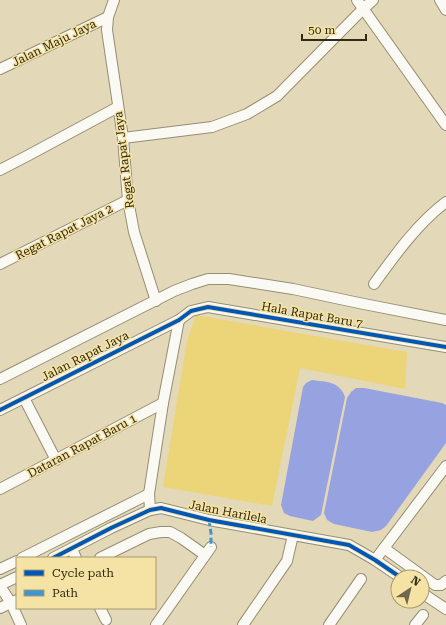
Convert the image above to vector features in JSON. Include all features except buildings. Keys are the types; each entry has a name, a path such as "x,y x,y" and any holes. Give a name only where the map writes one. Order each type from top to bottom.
{"street":[{"name":"Regat Rapat Jaya","path":"114,0 108,17 107,30 123,138 128,200 134,232 156,300"},
{"path":"357,0 446,125"},
{"path":"123,138 212,127 247,114 277,96 373,0"},
{"path":"440,0 446,10"},
{"name":"Jalan Maju Jaya","path":"0,69 108,17"},
{"path":"0,170 118,106"},
{"name":"Regat Rapat Jaya 2","path":"0,264 128,200"},
{"path":"374,284 402,246 434,211 446,202"},
{"name":"Jalan Rapat Jaya","path":"0,379 156,300 192,284 208,280 230,279 293,288 358,303 446,320"},
{"name":"Hala Rapat Baru 7","path":"179,320 191,311 208,307 446,347"},
{"path":"150,510 149,494 163,403 179,320"},
{"name":"Jalan Rapat Jaya","path":"0,410 179,320"},
{"path":"24,398 56,460"},
{"name":"Dataran Rapat Baru 1","path":"0,489 163,403"},
{"path":"375,560 446,466"},
{"path":"24,557 149,494"},
{"name":"Jalan Harilela","path":"58,557 74,553 111,528 150,510 160,508 209,520 349,545 390,570"},
{"path":"102,557 149,534 161,532 170,532 208,551 156,625"},
{"path":"243,625 287,561 293,534"},
{"path":"384,548 435,585 440,585 446,581"},
{"path":"0,569 16,561"},
{"path":"0,608 14,601 0,586 16,578"},
{"path":"328,625 361,579"},
{"path":"430,598 446,609"},
{"path":"16,609 21,625"},
{"path":"100,609 106,620"},
{"path":"415,625 423,614"}],"shaded area":[{"path":"196,315 407,352 405,389 300,368 272,506 163,487 187,340"}],"water":[{"path":"312,380 336,385 343,392 345,397 321,515 313,521 290,516 284,513 281,505 303,387 306,383"},
{"path":"356,388 364,388 446,405 446,443 386,526 381,530 372,532 334,524 327,520 324,513 347,398"}],"marked path":[{"path":"209,520 211,547"}],"cycle path":[{"path":"0,410 179,320 191,311 208,307 446,347"},
{"path":"55,557 111,528 150,510 161,508 209,520 349,545 390,570"}]}
